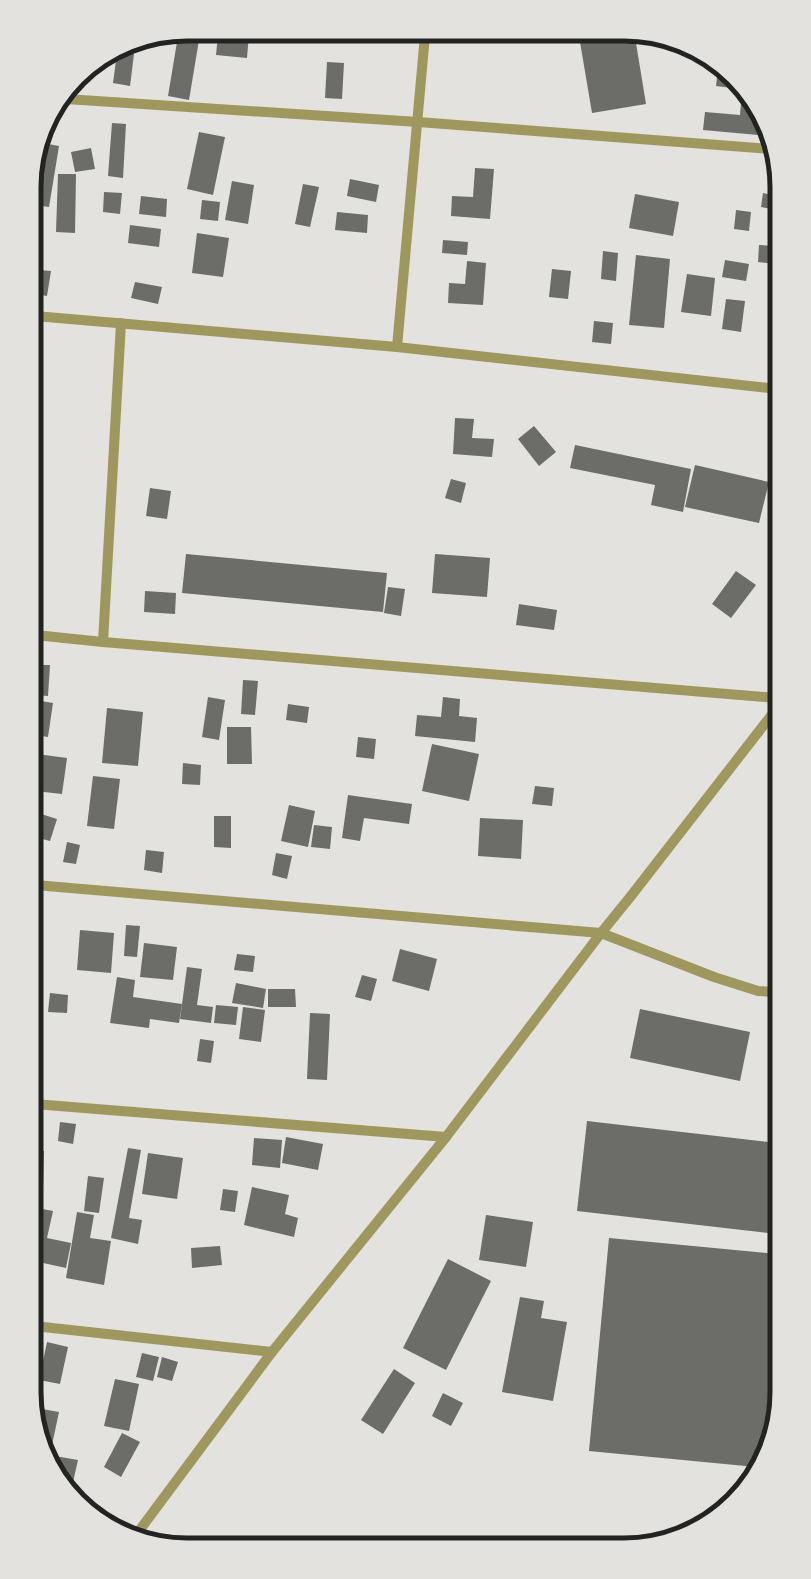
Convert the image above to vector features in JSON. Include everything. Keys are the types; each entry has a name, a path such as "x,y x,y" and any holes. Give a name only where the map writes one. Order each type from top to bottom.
{"street":[{"path":"396,347 426,41"},
{"path":"70,99 418,122 765,149"},
{"path":"41,316 396,347 770,388"},
{"path":"103,642 121,323"},
{"path":"41,636 770,697"},
{"path":"140,1530 272,1352 446,1136 601,933 770,717"},
{"path":"41,886 601,933 714,977 758,990 770,991"},
{"path":"41,1105 446,1136"},
{"path":"41,1327 272,1352"}],"building":[{"path":"177,41 199,41 189,100 168,96"},
{"path":"217,41 248,41 247,58 216,55"},
{"path":"580,41 636,41 646,104 592,113"},
{"path":"128,53 134,54 130,86 113,83 116,60"},
{"path":"327,62 344,63 342,99 325,98"},
{"path":"717,75 731,88 716,86"},
{"path":"741,100 755,122 758,129 758,135 703,130 705,112 740,115"},
{"path":"112,123 126,124 123,178 108,176"},
{"path":"199,132 225,137 213,195 187,189"},
{"path":"48,144 59,146 49,207 41,206 41,177"},
{"path":"91,148 95,169 75,172 71,152"},
{"path":"475,168 494,169 490,219 451,216 452,196 473,197"},
{"path":"58,174 76,174 75,233 56,232"},
{"path":"350,179 379,185 376,202 347,196"},
{"path":"232,181 254,185 248,224 225,220"},
{"path":"303,184 319,187 310,227 295,224"},
{"path":"104,192 122,193 120,214 103,212"},
{"path":"763,193 770,194 770,209 761,207"},
{"path":"635,194 679,202 673,236 629,228"},
{"path":"141,196 167,199 166,217 139,214"},
{"path":"202,200 220,202 218,221 200,219"},
{"path":"736,210 751,212 749,231 734,229"},
{"path":"337,212 368,215 367,233 335,230"},
{"path":"130,225 161,229 159,247 128,243"},
{"path":"197,233 229,238 223,277 192,273"},
{"path":"443,240 468,242 467,255 442,253"},
{"path":"759,245 770,246 770,263 758,262"},
{"path":"603,251 618,253 616,281 601,279"},
{"path":"636,255 670,259 664,328 629,325"},
{"path":"725,260 749,264 746,281 722,277"},
{"path":"467,261 486,263 483,305 448,303 449,283 465,284"},
{"path":"552,269 571,271 568,299 549,297"},
{"path":"41,270 51,271 47,296 41,295"},
{"path":"687,274 715,278 711,316 681,312"},
{"path":"135,282 162,287 158,304 131,298"},
{"path":"726,299 745,301 741,332 722,329"},
{"path":"594,321 613,323 611,344 592,342"},
{"path":"455,418 474,419 472,438 494,439 492,457 453,454"},
{"path":"534,426 556,452 539,466 518,439"},
{"path":"575,445 691,469 683,512 651,505 655,485 570,468"},
{"path":"695,465 769,482 759,523 685,507"},
{"path":"451,479 466,483 461,503 445,498"},
{"path":"150,488 171,491 167,519 146,516"},
{"path":"186,554 387,573 383,612 182,593"},
{"path":"435,554 490,558 487,597 432,593"},
{"path":"736,571 756,585 731,618 712,604"},
{"path":"388,587 405,589 401,616 384,613"},
{"path":"145,591 176,593 175,614 144,612"},
{"path":"519,604 557,610 554,630 516,625"},
{"path":"41,665 50,665 48,696 41,695"},
{"path":"243,680 258,681 255,715 241,714"},
{"path":"208,697 225,700 219,740 202,737"},
{"path":"443,697 460,699 459,716 477,718 475,742 415,736 417,715 441,717"},
{"path":"41,701 53,703 48,737 41,736"},
{"path":"288,704 309,707 307,723 286,720"},
{"path":"107,708 143,712 138,766 102,763"},
{"path":"227,727 251,727 252,764 227,764"},
{"path":"358,737 376,739 374,759 356,757"},
{"path":"432,744 479,754 469,801 422,791"},
{"path":"41,755 67,758 62,794 41,792"},
{"path":"183,763 201,765 200,785 182,784"},
{"path":"93,776 120,779 114,829 87,826"},
{"path":"535,786 554,788 552,806 532,804"},
{"path":"348,795 412,804 409,824 364,818 360,841 342,838"},
{"path":"289,805 315,811 308,847 281,841"},
{"path":"41,814 57,819 50,841 41,839"},
{"path":"214,816 231,816 231,848 214,847"},
{"path":"480,818 523,820 521,859 478,856"},
{"path":"314,825 332,827 330,849 311,847"},
{"path":"67,842 80,845 76,864 63,862"},
{"path":"146,850 164,852 162,873 144,870"},
{"path":"276,853 292,856 287,879 272,875"},
{"path":"126,925 140,926 137,957 124,956"},
{"path":"80,930 114,933 111,973 77,970"},
{"path":"144,943 177,947 173,980 140,977"},
{"path":"400,949 437,959 429,991 392,981"},
{"path":"237,954 255,956 253,972 234,970"},
{"path":"187,967 202,969 197,1005 213,1007 211,1023 180,1019"},
{"path":"362,975 377,979 371,1001 355,997"},
{"path":"117,977 135,980 133,997 182,1004 179,1023 150,1019 149,1028 110,1023"},
{"path":"236,983 266,989 263,1008 232,1003"},
{"path":"268,989 295,989 296,1007 268,1007"},
{"path":"50,993 68,995 67,1013 48,1012"},
{"path":"216,1005 238,1007 236,1025 214,1023"},
{"path":"243,1007 265,1010 261,1042 239,1039"},
{"path":"640,1009 750,1032 740,1081 630,1058"},
{"path":"310,1013 330,1014 327,1080 307,1079"},
{"path":"200,1039 214,1041 211,1063 197,1061"},
{"path":"587,1121 770,1142 770,1233 577,1211"},
{"path":"60,1122 76,1124 73,1144 58,1141"},
{"path":"286,1137 323,1144 318,1170 282,1163"},
{"path":"254,1138 282,1140 280,1168 252,1165"},
{"path":"128,1148 141,1150 129,1218 142,1220 138,1244 111,1238"},
{"path":"41,1151 44,1151 43,1188 41,1188"},
{"path":"148,1153 183,1158 177,1199 142,1194"},
{"path":"88,1176 104,1178 99,1213 84,1211"},
{"path":"252,1187 289,1195 285,1214 298,1218 294,1237 244,1225"},
{"path":"223,1189 238,1191 235,1212 220,1210"},
{"path":"41,1209 53,1211 47,1238 71,1243 66,1268 41,1263"},
{"path":"77,1212 94,1215 90,1238 111,1241 104,1285 66,1278"},
{"path":"486,1215 533,1222 526,1267 479,1260"},
{"path":"609,1238 770,1253 770,1402 765,1430 759,1448 749,1466 589,1451"},
{"path":"220,1246 222,1265 192,1268 191,1248"},
{"path":"448,1259 491,1281 446,1370 403,1348"},
{"path":"520,1297 544,1301 541,1318 567,1322 553,1401 502,1392"},
{"path":"47,1342 68,1347 60,1384 41,1380 41,1370"},
{"path":"142,1353 159,1357 153,1381 136,1377"},
{"path":"162,1357 178,1362 172,1381 157,1377"},
{"path":"394,1369 415,1383 383,1434 361,1420"},
{"path":"115,1379 139,1384 129,1431 104,1426"},
{"path":"443,1393 463,1403 451,1426 432,1416"},
{"path":"42,1410 59,1412 52,1445 46,1430"},
{"path":"122,1433 140,1442 121,1477 104,1467"},
{"path":"56,1456 78,1460 73,1482 71,1481"}]}
